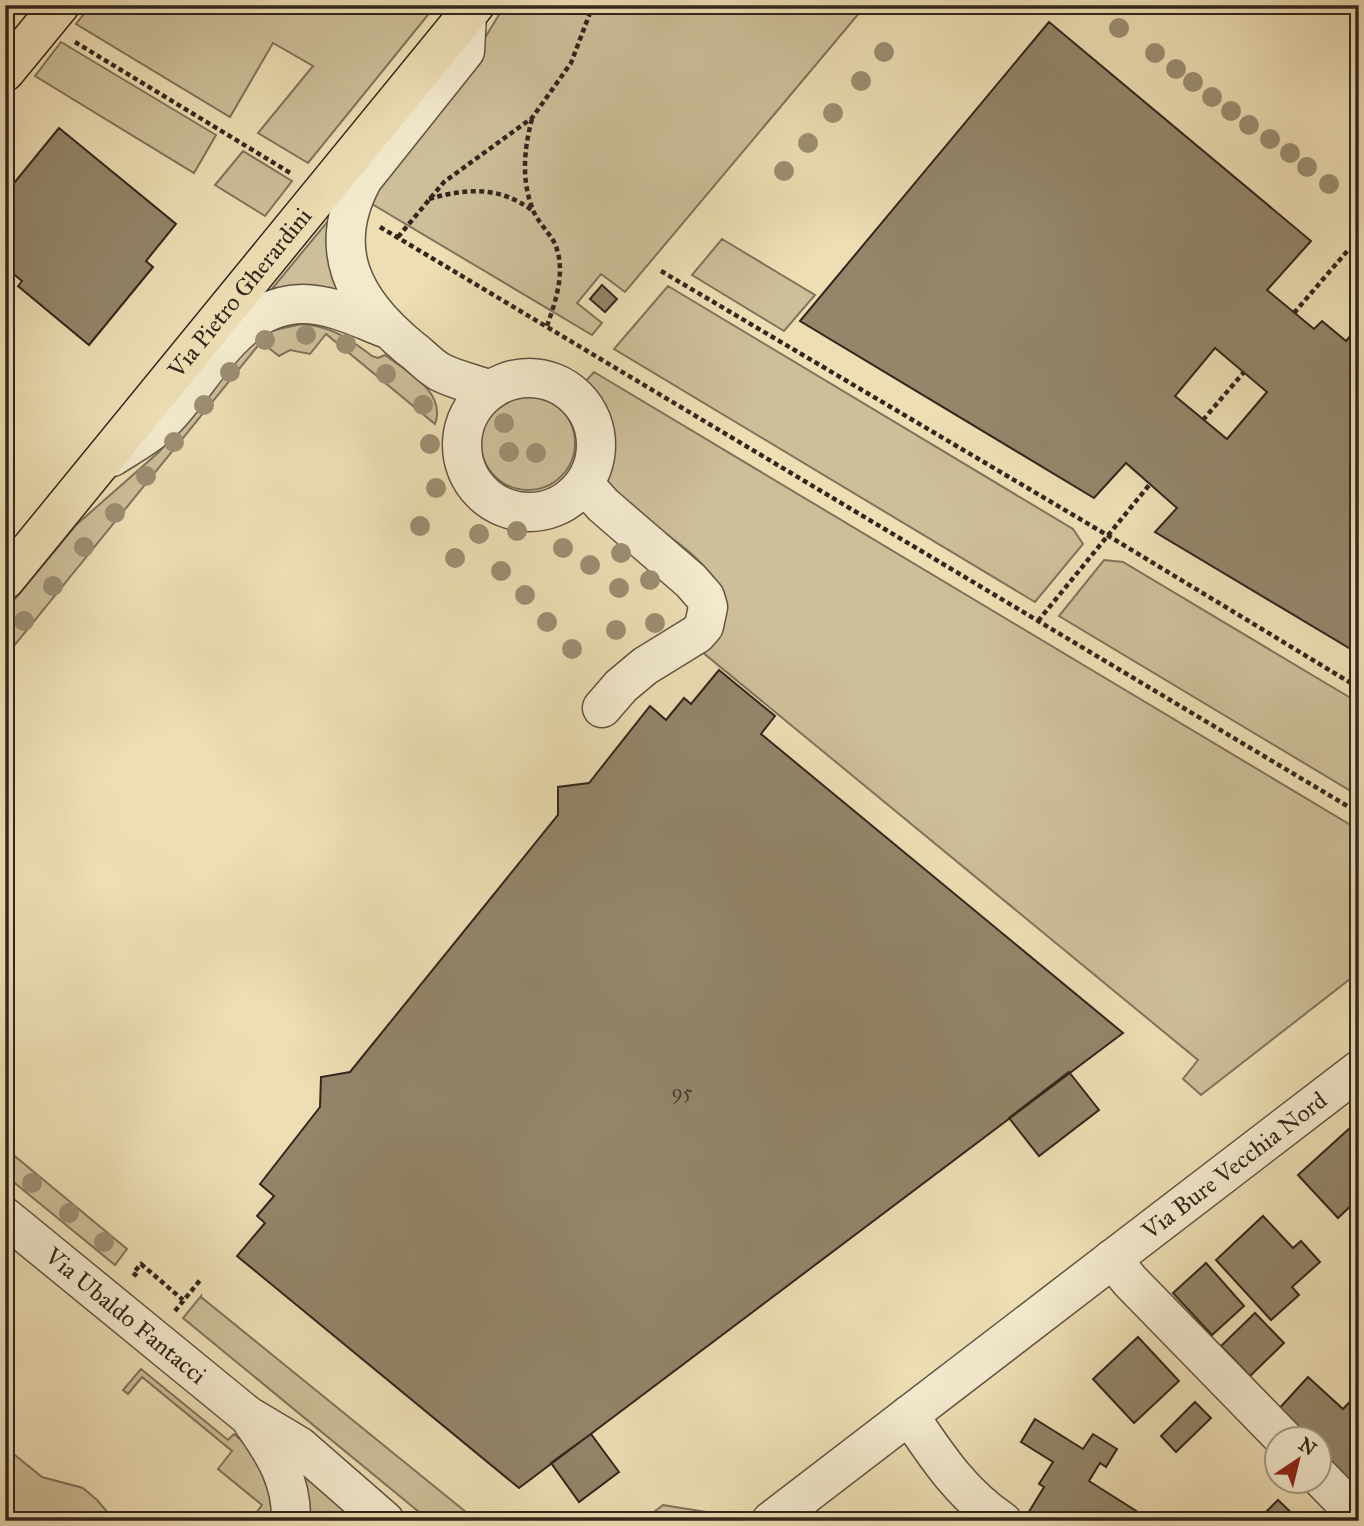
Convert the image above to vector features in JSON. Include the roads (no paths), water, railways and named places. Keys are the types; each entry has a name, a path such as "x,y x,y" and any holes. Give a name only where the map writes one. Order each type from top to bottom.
{"main road":[{"name":"Via Pietro Gherardini","path":"5,580 98,467 336,201 471,10"},
{"path":"5,72 52,15"}],"street":[{"path":"336,201 351,275 358,291 385,328 480,402"},
{"path":"98,467 163,421 229,342 246,325 264,314 292,305 322,306 385,328"},
{"path":"530,378 556,384 578,400 592,422 596,447 584,484 563,503 537,512 509,509 496,503 476,487 465,467 462,444 465,423 480,402 503,383 530,378"},
{"path":"584,484 603,505 691,581 705,597 708,607 704,626 697,634 645,666 621,686 602,708"},
{"name":"Via Bure Vecchia Nord","path":"771,1521 1359,1070"},
{"name":"Via Ubaldo Fantacci","path":"5,1217 247,1415"},
{"path":"1112,1259 1130,1281 1269,1424"},
{"path":"247,1415 284,1472 292,1521"},
{"path":"247,1415 299,1446 385,1521"},
{"path":"909,1415 954,1480 980,1505 1002,1521"},
{"path":"1332,1489 1359,1517"}]}
